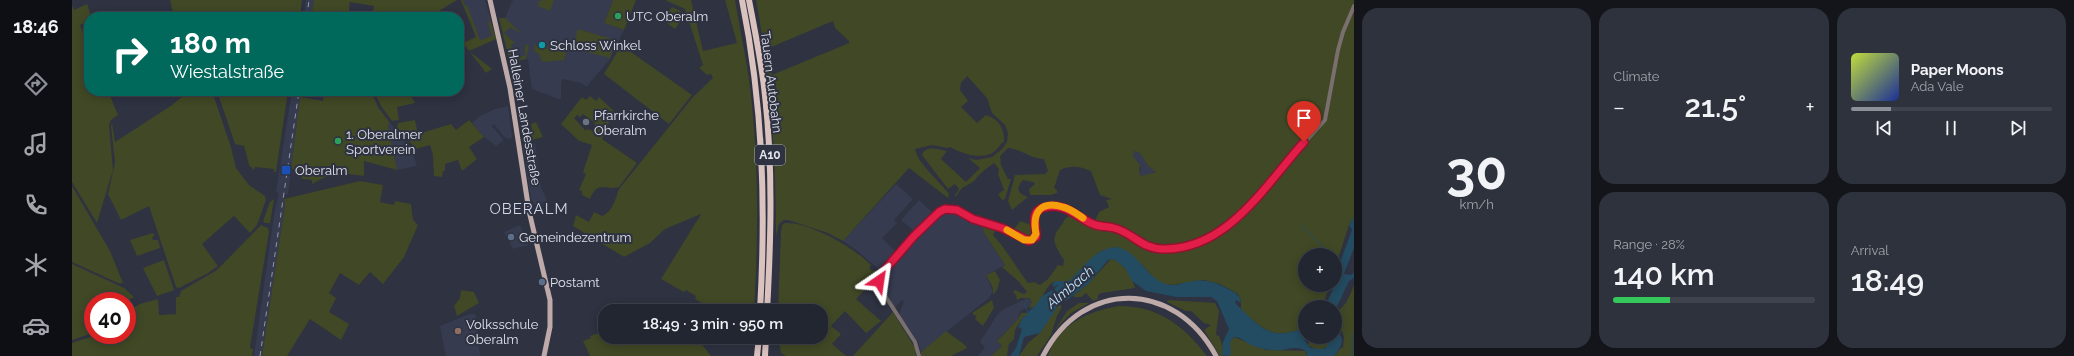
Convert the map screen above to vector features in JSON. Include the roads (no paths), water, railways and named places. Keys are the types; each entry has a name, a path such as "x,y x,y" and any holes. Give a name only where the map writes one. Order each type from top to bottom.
{"highway":[{"name":"Tauern Autobahn","path":"742,0 754,70 762,138 764,210 760,304"},
{"name":"Tauern Autobahn","path":"749,0 759,52 768,125 770,202 767,304"},
{"path":"757,356 758,344"},
{"path":"765,344 765,356"}],"main road":[{"name":"Halleiner Landesstraße","path":"490,0 510,88 530,211 550,300 550,327 544,356"},
{"path":"1043,356 1060,330 1080,313 1093,306 1111,300 1125,299 1151,301 1180,314 1199,330 1216,356"}],"street":[{"path":"919,356 915,342 880,288 879,281 882,273 914,236 939,212 945,209 954,209 973,219 1002,228 1029,241 1036,237 1034,222 1037,212 1042,208 1057,206 1069,209 1095,225 1114,228 1150,248 1179,247 1221,231 1240,216 1325,120 1338,50 1343,32 1354,6"}],"water":[{"path":"1354,217 1354,248 1344,274 1351,275 1354,273 1354,278 1349,281 1340,300 1328,300 1332,292 1342,292 1342,257 1352,230 1349,225"},
{"name":"Almbach","path":"1116,247 1124,249 1137,259 1155,278 1170,285 1199,280 1215,283 1236,293 1239,296 1241,303 1236,300 1235,303 1251,319 1266,330 1274,333 1283,333 1298,330 1298,344 1308,344 1311,348 1320,349 1326,348 1328,344 1341,344 1340,348 1334,356 1306,356 1307,352 1303,349 1265,349 1234,337 1230,342 1231,355 1222,356 1223,342 1229,329 1217,301 1211,297 1176,297 1146,291 1132,281 1125,268 1114,259 1108,260 1088,284 1065,301 1054,289 1059,284 1054,287 1052,285 1055,281 1069,281 1095,255 1108,248"},
{"path":"1052,290 1062,300 1040,333 1024,337 1019,356 1010,356 1016,348 1022,329 1018,327 1023,317 1026,316 1042,296"}],"waterway":[{"path":"1302,226 1322,248"},
{"path":"1024,303 1028,312"},
{"path":"1352,356 1354,333"}],"railway":[{"path":"308,12 309,0"},
{"path":"260,356 298,96"}],"place":[{"name":"UTC Oberalm","path":"618,16"},
{"name":"Schloss Winkel","path":"542,45"},
{"name":"Pfarrkirche Oberalm","path":"586,122"},
{"name":"1. Oberalmer Sportverein","path":"338,141"},
{"name":"Oberalm","path":"286,170"},
{"name":"Gemeindezentrum","path":"511,237"},
{"name":"Postamt","path":"542,282"},
{"name":"Volksschule Oberalm","path":"458,331"}],"district":[{"name":"OBERALM","path":"529,209"}]}
